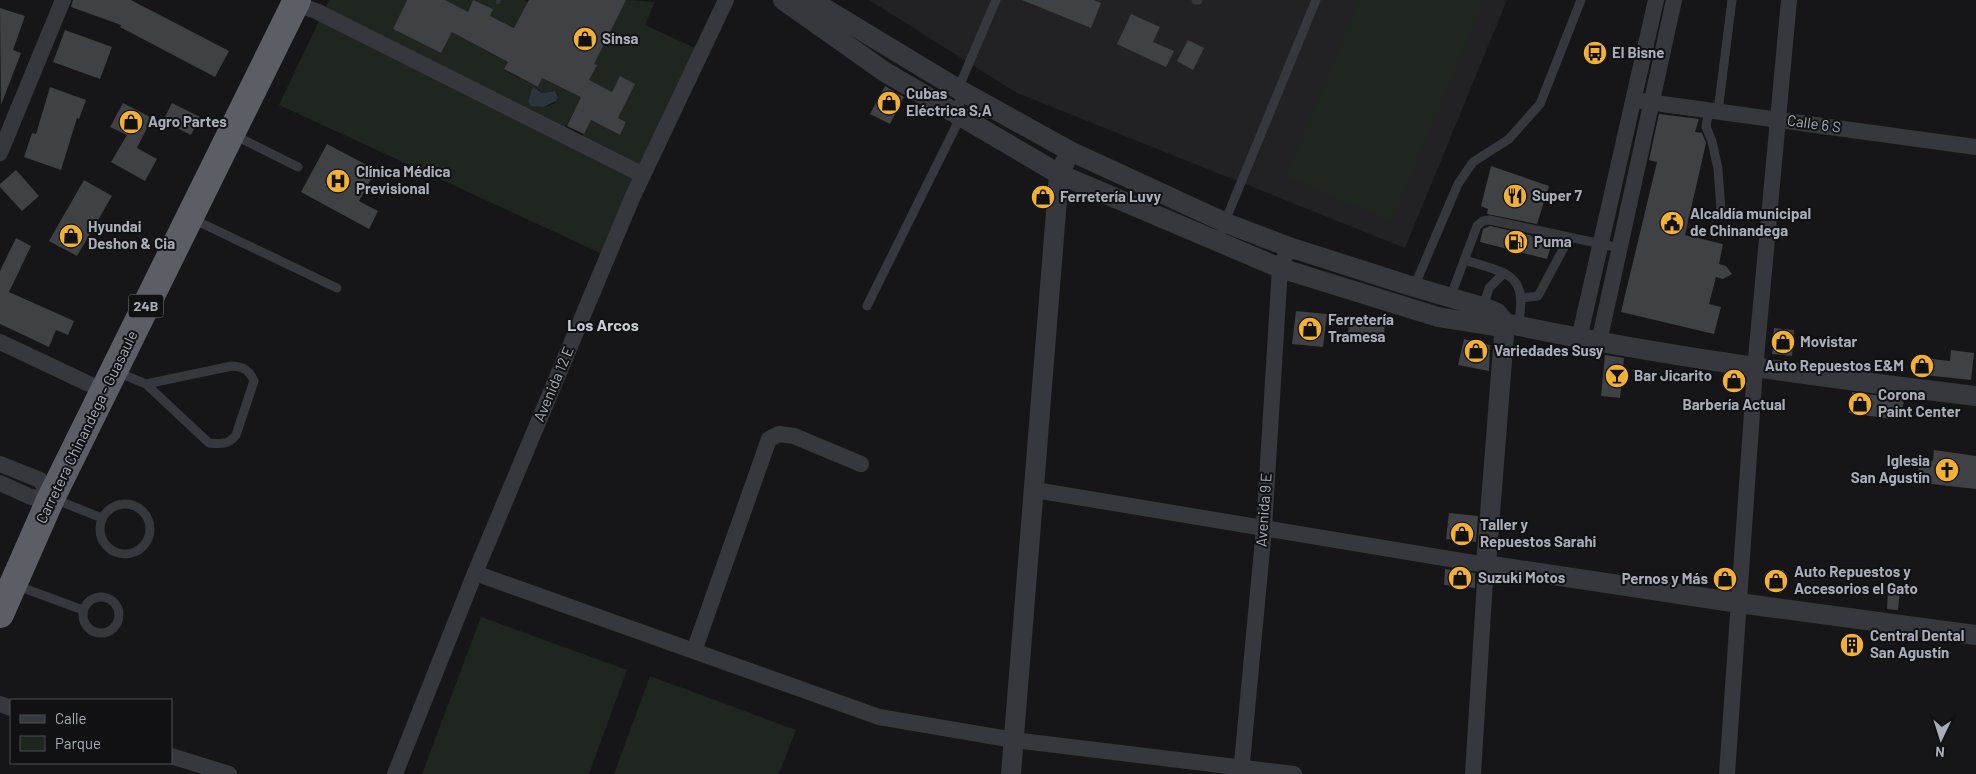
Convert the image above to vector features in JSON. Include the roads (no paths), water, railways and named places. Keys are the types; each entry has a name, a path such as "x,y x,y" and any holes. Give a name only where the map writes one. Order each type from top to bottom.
{"highway":[{"name":"Carretera Chinandega - Guasaule","path":"41,492 114,370 232,134 289,1"},
{"name":"Carretera Chinandega - Guasaule","path":"0,614 6,575 89,384 289,1"}],"street":[{"path":"0,153 63,0"},
{"name":"Avenida 12 E","path":"395,774 475,573 643,175 726,0"},
{"path":"783,0 885,72 1059,174 1280,268 1438,318 1468,324 1494,326 1511,324 1579,339 1755,369 1976,396"},
{"path":"811,0 958,89 1070,150 1226,223 1289,248 1414,288 1483,307 1497,313 1511,324"},
{"path":"1579,339 1656,0"},
{"path":"1599,342 1674,0"},
{"path":"1727,774 1755,369 1776,118 1789,0"},
{"path":"289,1 316,11 643,175"},
{"name":"Calle 6 S","path":"1632,99 1976,146"},
{"path":"1011,774 1059,174 1070,150"},
{"name":"Avenida 9 E","path":"1242,770 1264,528 1280,268 1289,248"},
{"path":"1473,774 1486,565 1511,324"},
{"path":"0,342 89,384"},
{"path":"694,651 769,439 779,434 794,436 862,464"},
{"path":"0,464 41,492"},
{"path":"0,483 41,492"},
{"path":"1035,490 1486,565 1739,603 1976,635"},
{"path":"475,573 879,717 1014,740 1242,770 1294,774"},
{"path":"172,756 229,774"}],"lane":[{"path":"867,306 961,116 958,89 996,0"},
{"path":"1217,241 1316,0"},
{"path":"1414,288 1458,184 1473,162 1509,139 1540,104 1581,0"},
{"path":"1721,211 1718,169 1712,141 1706,126 1713,110 1732,0"},
{"path":"232,134 298,167"},
{"path":"190,218 337,288"},
{"path":"1450,298 1477,226 1483,221 1490,220 1620,248"},
{"path":"1522,298 1538,296 1569,238"},
{"path":"1465,260 1504,273 1516,282 1522,298 1511,324"},
{"path":"1483,307 1489,288 1504,273"},
{"path":"114,370 146,384 209,443 222,444 230,441 236,435 254,381 250,372 242,367 232,366 146,384"},
{"path":"41,492 102,518"},
{"path":"129,504 143,512 150,526 148,541 137,552 121,555 107,547 100,534 102,518 114,507 129,504"},
{"path":"6,575 83,610"},
{"path":"100,596 112,599 119,608 120,620 113,630 102,634 91,630 83,621 83,610 89,600 100,596"}],"place":[{"name":"Sinsa","path":"585,39"},
{"name":"El Bisne","path":"1595,53"},
{"name":"Cubas Eléctrica S,A","path":"889,103"},
{"name":"Agro Partes","path":"131,122"},
{"name":"Clínica Médica Previsional","path":"338,181"},
{"name":"Super 7","path":"1515,196"},
{"name":"Ferretería Luvy","path":"1043,197"},
{"name":"Alcaldía municipal de Chinandega","path":"1672,223"},
{"name":"Hyundai Deshon & Cia","path":"71,236"},
{"name":"Puma","path":"1516,242"},
{"name":"Ferretería Tramesa","path":"1310,329"},
{"name":"Movistar","path":"1783,342"},
{"name":"Variedades Susy","path":"1476,351"},
{"name":"Auto Repuestos E&M","path":"1922,366"},
{"name":"Bar Jicarito","path":"1617,376"},
{"name":"Barbería Actual","path":"1734,381"},
{"name":"Corona Paint Center","path":"1860,404"},
{"name":"Iglesia San Agustín","path":"1947,470"},
{"name":"Taller y Repuestos Sarahi","path":"1462,534"},
{"name":"Suzuki Motos","path":"1460,578"},
{"name":"Pernos y Más","path":"1725,579"},
{"name":"Auto Repuestos y Accesorios el Gato","path":"1776,581"},
{"name":"Central Dental San Agustín","path":"1852,645"}],"district":[{"name":"Los Arcos","path":"603,325"}]}
